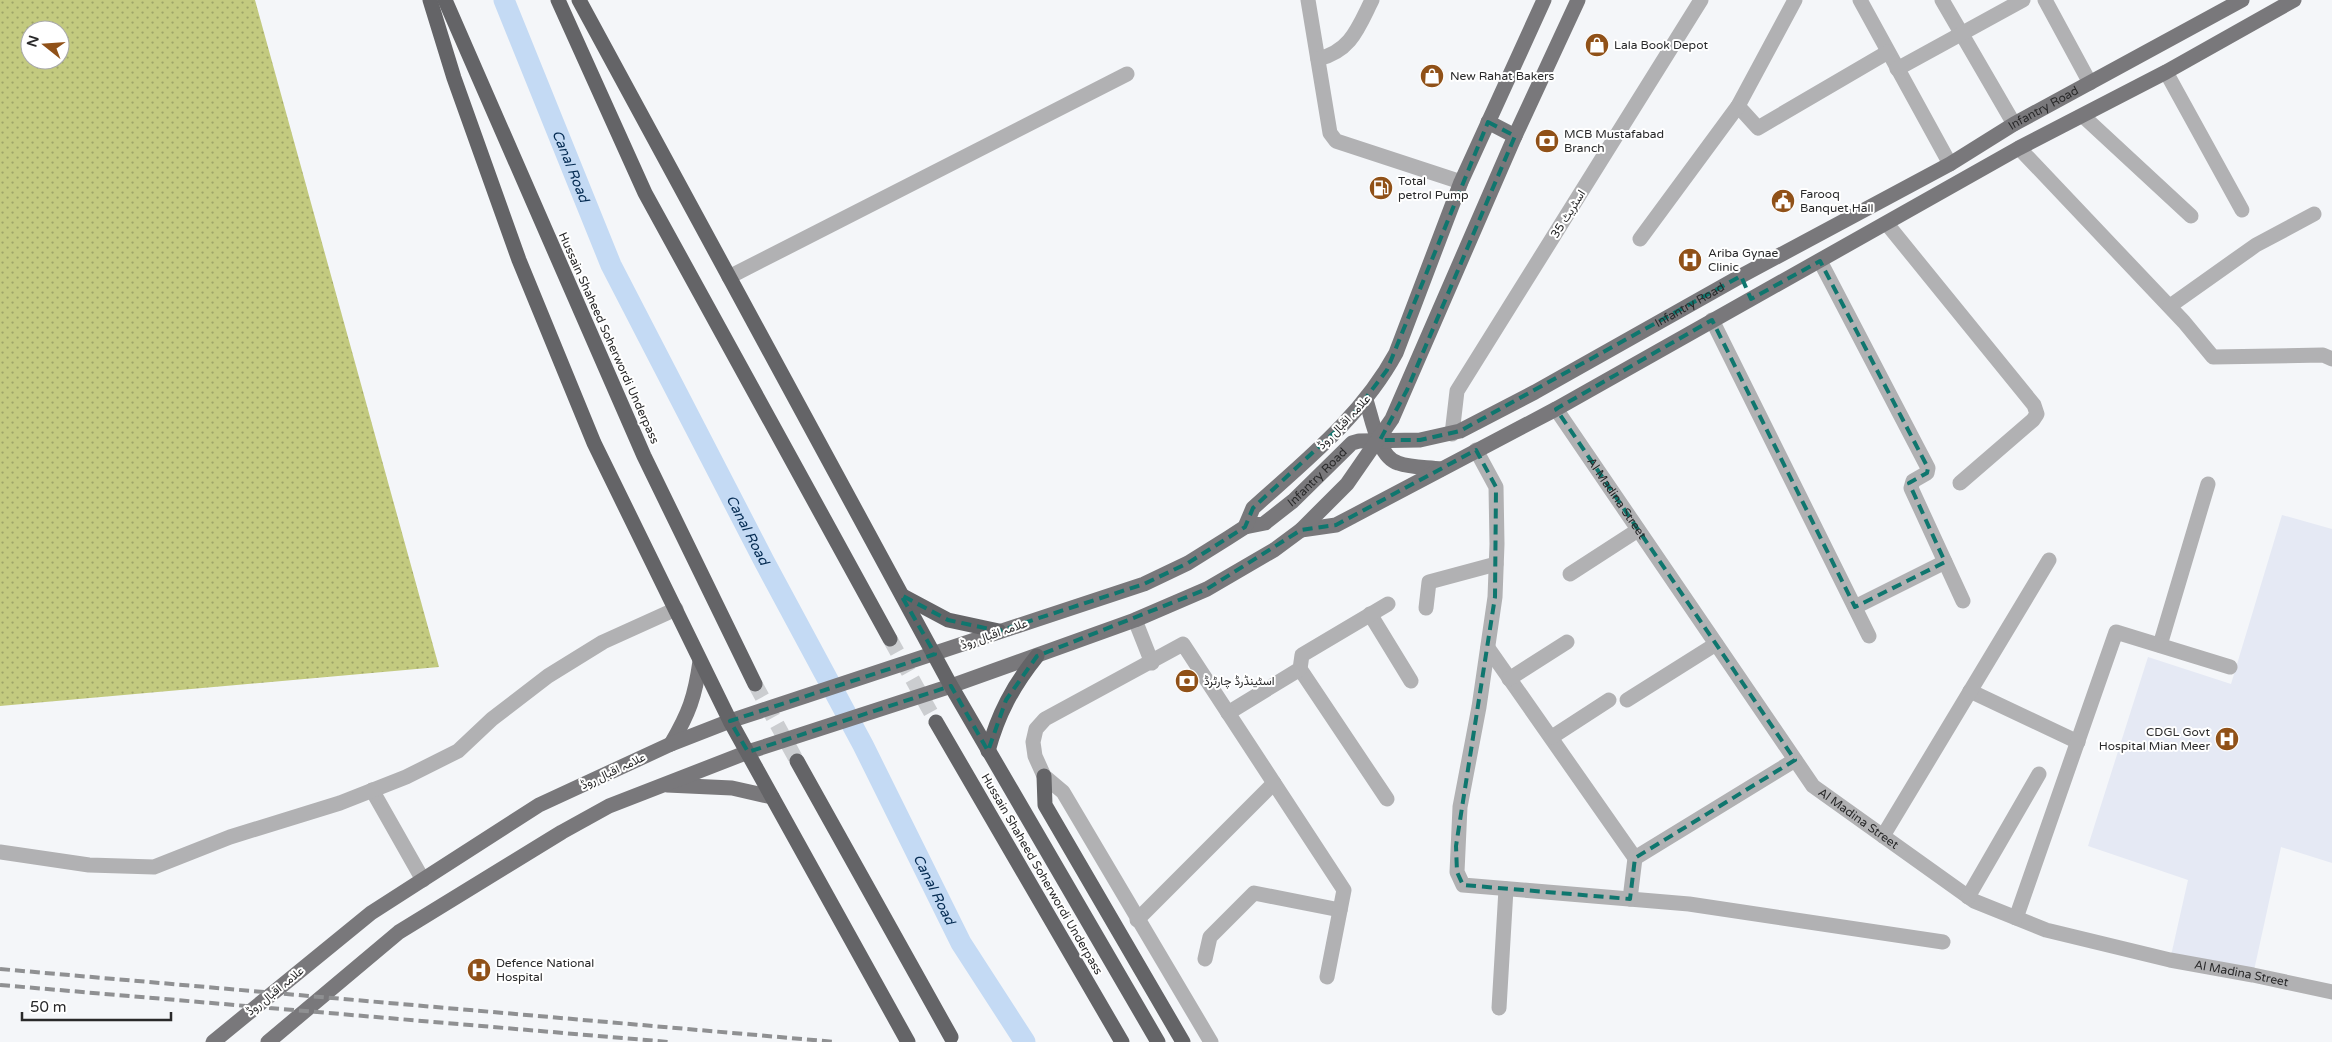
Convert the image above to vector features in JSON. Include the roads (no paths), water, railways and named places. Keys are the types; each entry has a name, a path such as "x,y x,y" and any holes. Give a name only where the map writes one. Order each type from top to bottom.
{"highway":[{"path":"430,0 454,78 519,260 594,443 730,721 908,1042"},
{"name":"Hussain Shaheed Soherwordi Underpass","path":"445,0 640,447 755,684"},
{"path":"558,0 645,193 890,639"},
{"path":"579,0 951,686 1158,1042"},
{"path":"901,595 948,620 999,631"},
{"path":"988,751 995,725 1006,700 1020,677 1037,656"},
{"name":"Hussain Shaheed Soherwordi Underpass","path":"936,722 1122,1042"},
{"path":"797,760 951,1037"},
{"path":"1044,776 1045,805 1184,1042"}],"main road":[{"name":"علامہ اقبال روڈ","path":"213,1042 371,913 539,805 671,744 730,721 1144,584 1188,563 1245,527 1253,508 1328,439 1366,400 1396,353 1462,182 1544,0"},
{"path":"268,1042 280,1036 399,932 562,832 609,806 748,752 951,686 1135,620 1207,589 1274,550 1301,530 1347,484 1380,440 1407,390 1516,136 1578,0"},
{"name":"Infantry Road","path":"1245,527 1265,522 1279,512 1352,443 1380,440 1420,440 1452,434 1535,392 1741,276 1950,164 2014,124 2242,0"},
{"name":"Infantry Road","path":"1301,530 1336,525 1556,409 2019,148 2166,72 2294,0"},
{"path":"1488,122 1516,136"},
{"path":"1741,276 1751,299"},
{"path":"1366,400 1380,440 1390,458 1396,463 1441,468"},
{"path":"671,744 688,716 700,661"},
{"path":"659,785 732,788 772,797"}],"street":[{"path":"1308,0 1330,133 1336,141 1462,182"},
{"path":"1318,59 1333,55 1353,37 1372,0"},
{"name":"اسٹریٹ 35","path":"1452,434 1457,391 1701,0"},
{"path":"1640,239 1738,106 1795,0"},
{"path":"1860,0 1950,164"},
{"path":"1942,0 2014,124"},
{"path":"1898,69 2023,0"},
{"path":"2045,0 2090,84"},
{"path":"1738,106 1758,128 1888,52"},
{"path":"2166,72 2242,210"},
{"path":"729,277 1127,74"},
{"path":"2083,116 2191,216"},
{"path":"2019,148 2170,306 2213,357 2323,355 2332,359"},
{"path":"2170,306 2256,246 2314,214"},
{"path":"1887,224 2034,405 2037,414 2033,420 1960,483"},
{"path":"1820,261 1928,468 1927,473 1913,481 1911,488 1963,601"},
{"path":"1712,320 1869,636"},
{"name":"Al Madina Street","path":"1556,409 1813,786 1968,897 2046,930 2170,960 2332,992"},
{"path":"1476,450 1496,486 1495,598 1460,807 1457,872 1463,885 1689,904 1944,942"},
{"path":"2160,645 2208,484"},
{"path":"1570,574 1638,530"},
{"path":"1883,836 2049,560"},
{"path":"1855,607 1945,562"},
{"path":"1426,608 1429,582 1496,564"},
{"path":"1387,799 1300,668 1302,654 1388,604"},
{"path":"0,852 89,865 154,867 230,836 340,803 458,751 492,720 548,676 603,642 676,609"},
{"path":"1370,614 1411,681"},
{"path":"1135,620 1152,663"},
{"path":"2016,918 2116,632 2230,667"},
{"path":"1509,679 1567,642"},
{"path":"1211,1042 1137,920 1063,792 1044,776 1035,756 1033,742 1036,729 1046,719 1152,663 1183,644 1344,890 1327,977"},
{"path":"1627,700 1716,644"},
{"path":"1488,648 1552,737 1618,838 1634,858 1630,899"},
{"path":"1228,713 1300,668"},
{"path":"1970,691 2078,742"},
{"path":"1552,737 1609,700"},
{"path":"1634,858 1795,760"},
{"path":"1968,897 2039,774"},
{"path":"1137,920 1274,784"},
{"path":"372,790 422,880"},
{"path":"1499,1008 1506,889"},
{"path":"1206,959 1210,937 1254,893 1340,910"}],"waterway":[{"name":"Canal Road","path":"504,0 611,265 764,561 863,745 961,943 1025,1042"}],"tunnel":[{"path":"890,639 936,722"},
{"path":"755,684 797,761"}],"railway":[{"path":"0,969 836,1042"},
{"path":"0,985 669,1042"}],"place":[{"name":"Lala Book Depot","path":"1597,45"},
{"name":"New Rahat Bakers","path":"1432,76"},
{"name":"MCB Mustafabad Branch","path":"1547,141"},
{"name":"Total petrol Pump","path":"1381,188"},
{"name":"Farooq Banquet Hall","path":"1783,201"},
{"name":"Ariba Gynae Clinic","path":"1690,260"},
{"name":"اسٹینڈرڈ چارٹرڈ","path":"1187,681"},
{"name":"CDGL Govt Hospital Mian Meer","path":"2227,739"},
{"name":"Defence National Hospital","path":"479,970"}]}
